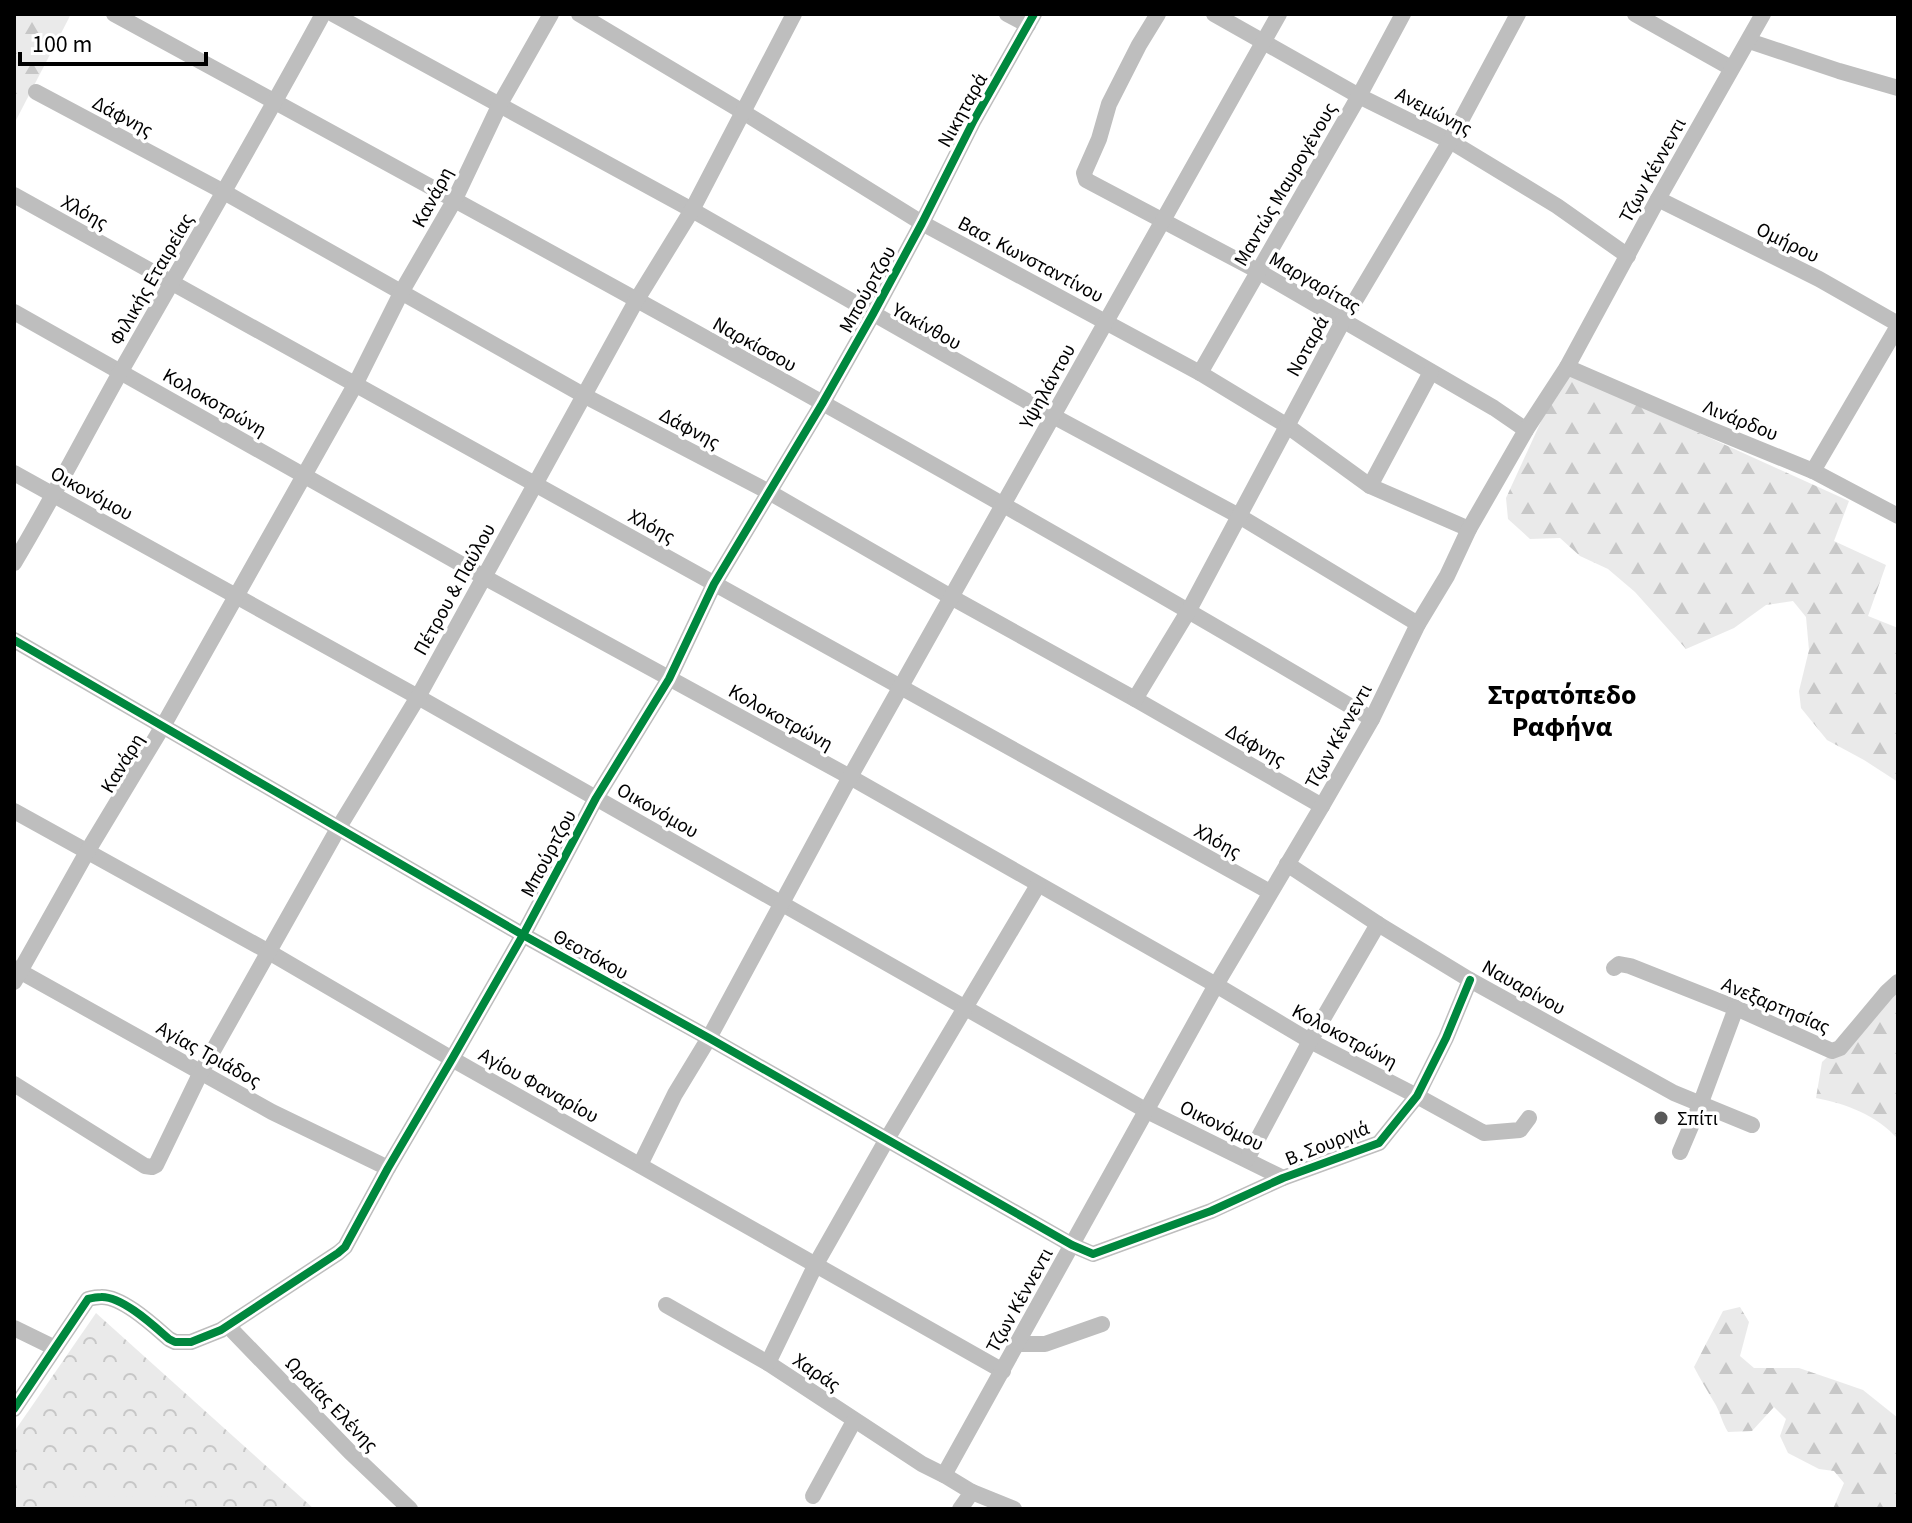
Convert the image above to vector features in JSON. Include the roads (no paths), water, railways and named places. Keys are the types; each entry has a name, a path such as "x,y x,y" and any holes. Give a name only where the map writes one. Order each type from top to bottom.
{"street":[{"name":"Ναρκίσσου","path":"114,14 1003,505 1189,610 1372,719"},
{"name":"Φιλικής Εταιρείας","path":"14,563 323,14"},
{"name":"Υακίνθου","path":"333,14 692,210 1053,416 1239,516 1418,624"},
{"name":"Κανάρη","path":"16,974 163,726 355,385 402,291 454,201 500,104 551,14"},
{"name":"Βασ. Κωνσταντίνου","path":"579,14 922,223 1200,373 1286,425 1370,486 1469,529"},
{"path":"1007,14 1031,20"},
{"name":"Μαργαρίτας","path":"1158,14 1109,104 1099,139 1084,173 1086,180 1258,271 1526,430"},
{"name":"Ανεμώνης","path":"1214,14 1359,96 1450,141 1557,206 1628,256"},
{"name":"Υψηλάντου","path":"640,1165 675,1094 709,1038 850,777 1279,14"},
{"name":"Μαντώς Μαυρογένους","path":"1200,373 1403,14"},
{"name":"Νοταρά","path":"1135,699 1189,610 1343,321 1450,141 1518,14"},
{"path":"1635,14 1731,68"},
{"name":"Τζων Κέννεντι","path":"944,1475 1216,985 1372,719 1469,529 1526,430 1567,367 1763,14"},
{"name":"Πέτρου & Παύλου","path":"14,1084 139,1162 148,1167 156,1165 201,1072 339,827 418,697 636,301 692,210 788,16"},
{"name":"Νικηταρά","path":"922,223 974,120 1031,20"},
{"path":"1749,41 1898,88"},
{"name":"Δάφνης","path":"36,92 224,192 585,396 769,492 1322,806"},
{"name":"Χλόης","path":"14,195 1270,892"},
{"name":"Ομήρου","path":"1658,199 1819,279 1898,325"},
{"name":"Μπούρτζου","path":"14,1409 88,1299 102,1296 112,1299 133,1310 175,1342 183,1343 202,1339 228,1326 342,1251 523,935 596,798 669,679 714,584 822,404 922,223"},
{"name":"Κολοκοτρώνη","path":"14,312 484,577 850,777 1310,1041 1485,1134 1520,1130 1529,1118"},
{"path":"1813,471 1898,325"},
{"name":"Λινάρδου","path":"1567,367 1813,471 1898,516"},
{"path":"1370,486 1431,372"},
{"name":"Οικονόμου","path":"14,473 418,697 1147,1111 1283,1178"},
{"name":"Θεοτόκου","path":"14,640 523,935 1072,1245"},
{"name":"Αγίου Φαναρίου","path":"14,811 269,952 1003,1371"},
{"name":"Ναυαρίνου","path":"1287,864 1470,980 1674,1093 1752,1125"},
{"path":"768,1363 816,1264 1038,885"},
{"path":"1247,1159 1310,1041 1378,924"},
{"name":"Ανεξαρτησίας","path":"1614,968 1619,964 1630,966 1835,1051 1898,982"},
{"name":"Αγίας Τριάδος","path":"16,974 272,1112 388,1168"},
{"name":"Β. Σουργιά","path":"1072,1245 1098,1254 1211,1211 1283,1178 1379,1143 1417,1096 1470,980"},
{"path":"1680,1152 1736,1008"},
{"name":"Χαράς","path":"666,1305 768,1363 922,1464 972,1492 1014,1509"},
{"path":"1018,1344 1045,1344 1102,1324"},
{"name":"Ωραίας Ελένης","path":"228,1326 410,1509"},
{"path":"14,1328 55,1348"},
{"path":"813,1496 854,1421"},
{"path":"960,1509 972,1492"}],"place":[{"name":"Σπίτι","path":"1661,1118"}],"district":[{"name":"Στρατόπεδο Ραφήνα","path":"1562,710"}]}
